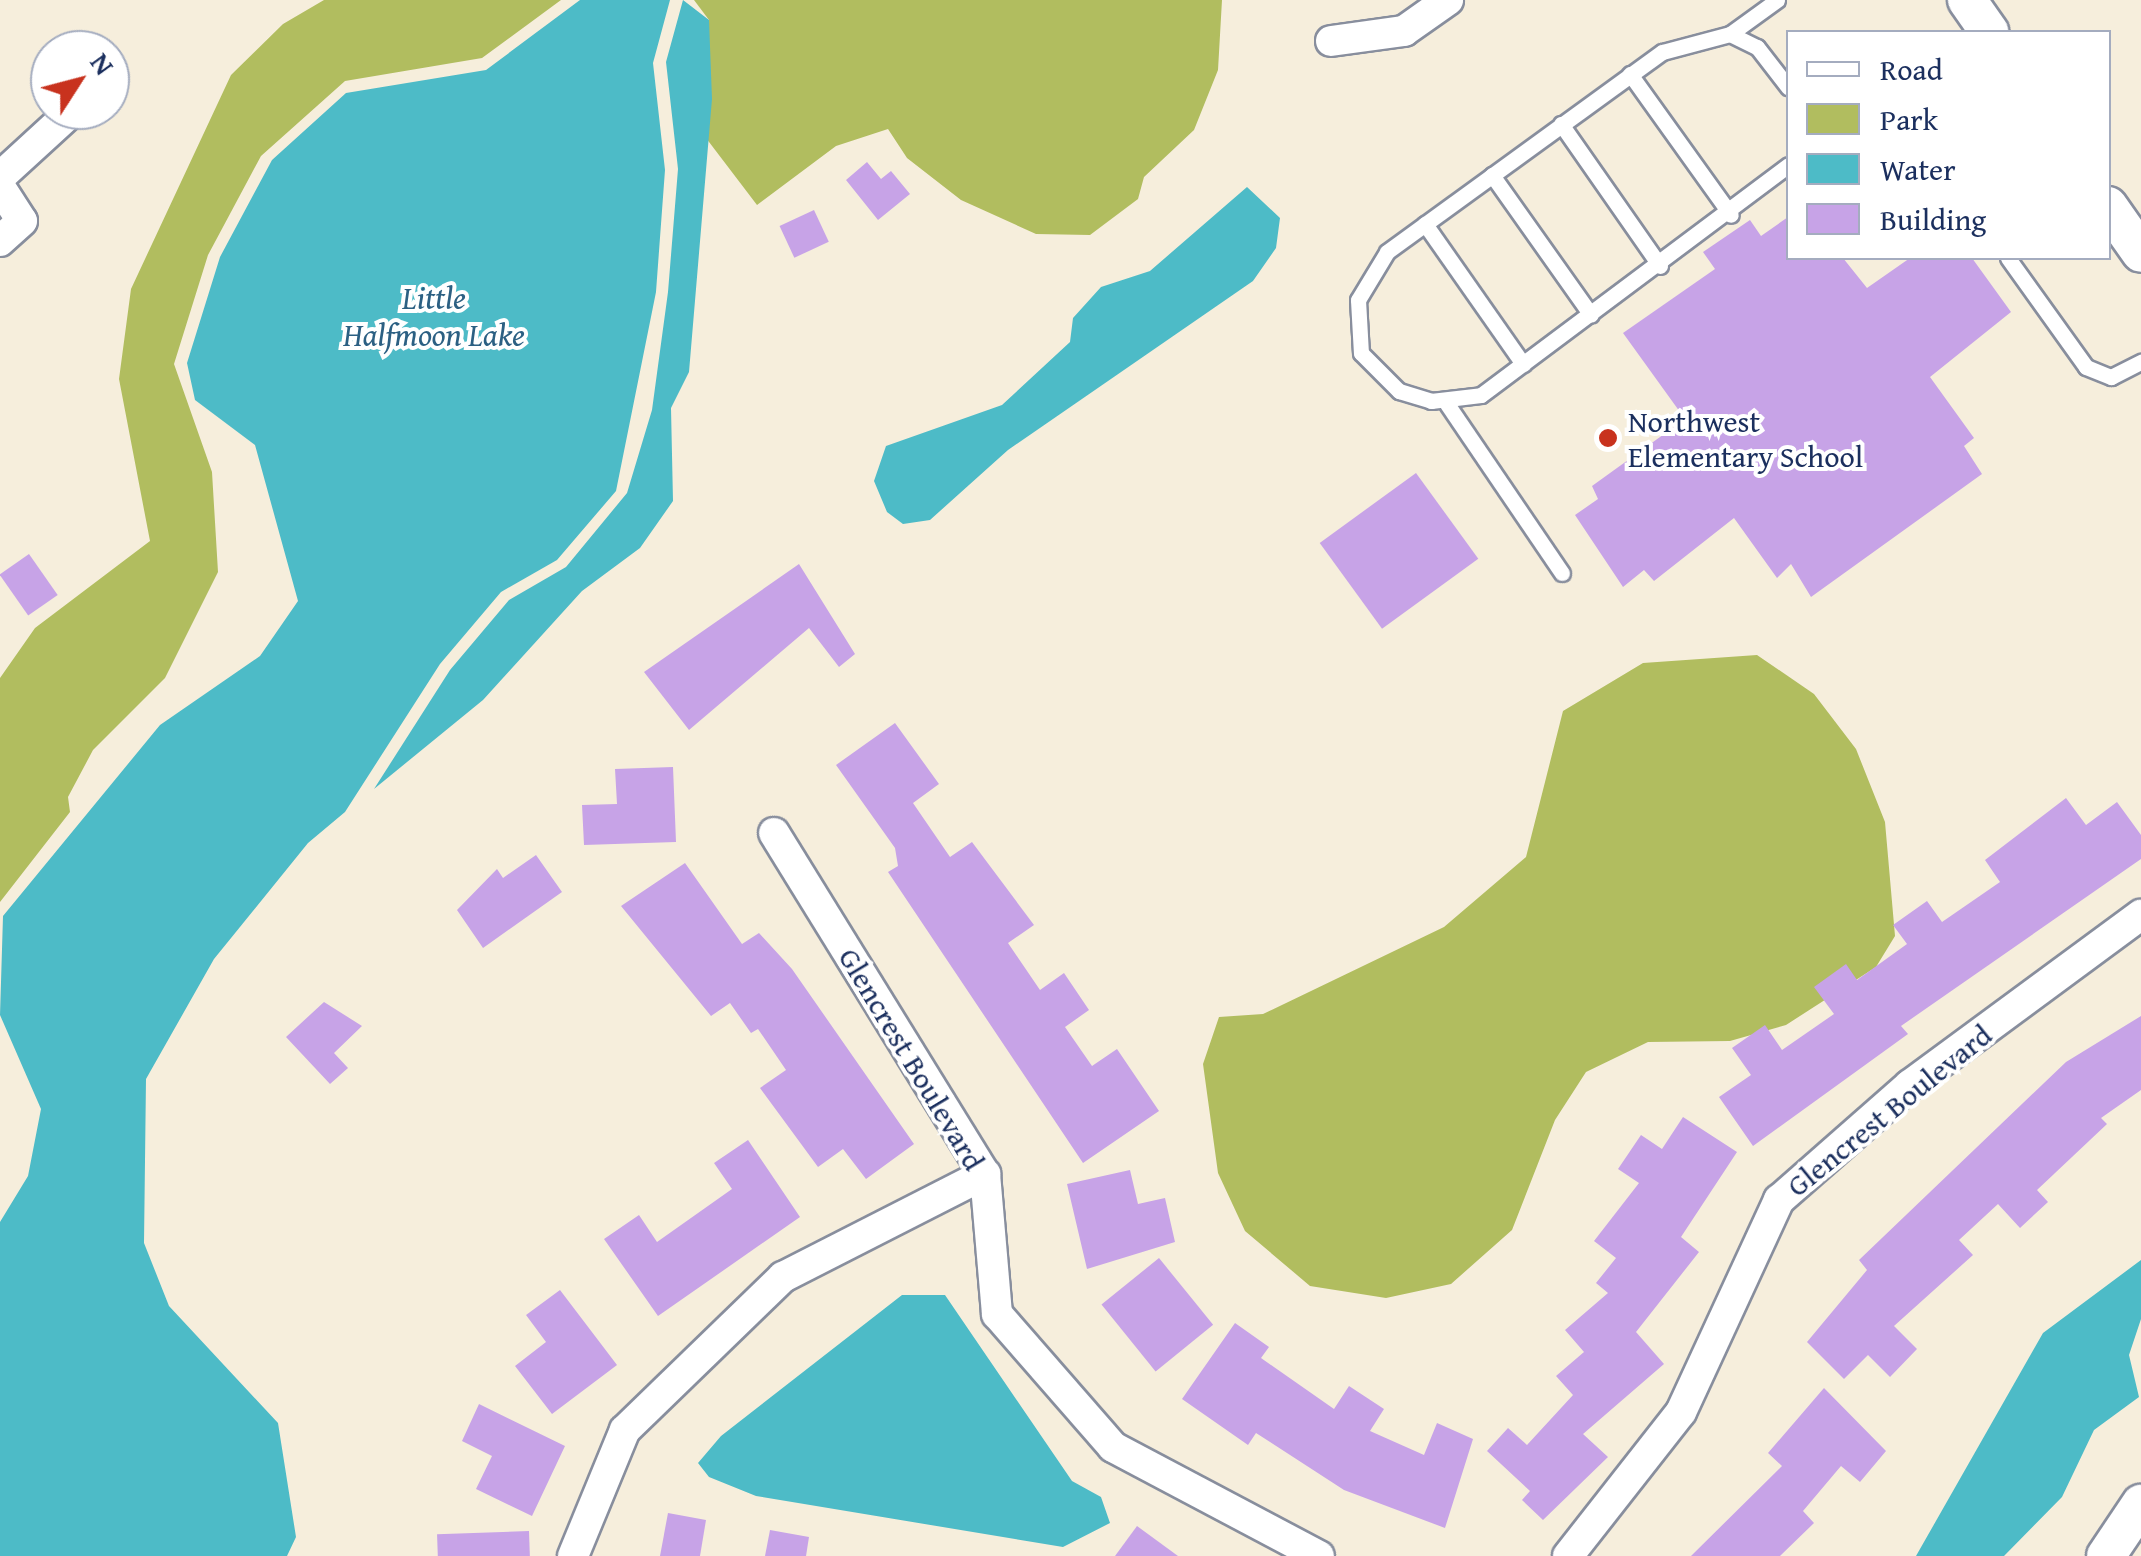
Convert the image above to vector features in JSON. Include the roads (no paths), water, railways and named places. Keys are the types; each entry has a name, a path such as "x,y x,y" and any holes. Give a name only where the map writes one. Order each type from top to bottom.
{"street":[{"path":"1331,42 1404,31 1448,0"},
{"path":"1967,0 1988,30"},
{"path":"0,177 51,130"},
{"path":"0,187 22,221 0,242"},
{"path":"2111,210 2141,253"},
{"name":"Glencrest Boulevard","path":"774,833 985,1174 997,1314 1114,1446 1319,1556"},
{"name":"Glencrest Boulevard","path":"1568,1556 1681,1412 1778,1200 1910,1085 2141,915"},
{"path":"573,1556 625,1430 783,1277 985,1174"},
{"path":"2106,1556 2141,1504"}],"lane":[{"path":"1777,0 1730,34 1662,52 1425,224 1369,273 1354,327 1375,374 1398,391 1445,402 1481,395 1730,215 1786,167"},
{"path":"1730,34 1757,48 1786,84"},
{"path":"1630,74 1730,215"},
{"path":"1561,124 1660,266"},
{"path":"1492,175 1591,316"},
{"path":"1425,224 1524,364"},
{"path":"2009,260 2086,368 2111,377 2141,362"},
{"path":"1445,402 1562,574"}],"water":[{"name":"Little Halfmoon Lake","path":"580,0 670,0 653,63 665,170 656,292 616,491 557,560 501,592 440,664 345,812 308,843 214,959 146,1079 144,1243 169,1306 278,1423 296,1537 287,1556 0,1556 0,1222 28,1176 41,1109 0,1015 3,916 160,725 260,656 298,601 255,445 195,400 187,363 220,257 272,160 346,93 486,70"},
{"path":"683,0 709,20 712,99 689,372 671,408 673,501 640,548 582,591 483,700 374,789 450,670 509,600 566,567 627,493 652,410 668,292 678,169 666,62"},
{"path":"1247,187 1280,218 1276,248 1253,281 1008,450 930,520 903,524 887,512 874,481 886,446 1002,405 1070,342 1073,318 1101,287 1150,271"},
{"path":"2141,1260 2141,1319 2129,1355 2139,1397 2094,1430 2062,1497 2004,1556 1916,1556 2043,1333"},
{"path":"902,1295 945,1295 1072,1481 1101,1497 1110,1523 1063,1547 756,1496 709,1477 698,1463 721,1436"}],"place":[{"name":"Northwest Elementary School","path":"1608,438"}]}
